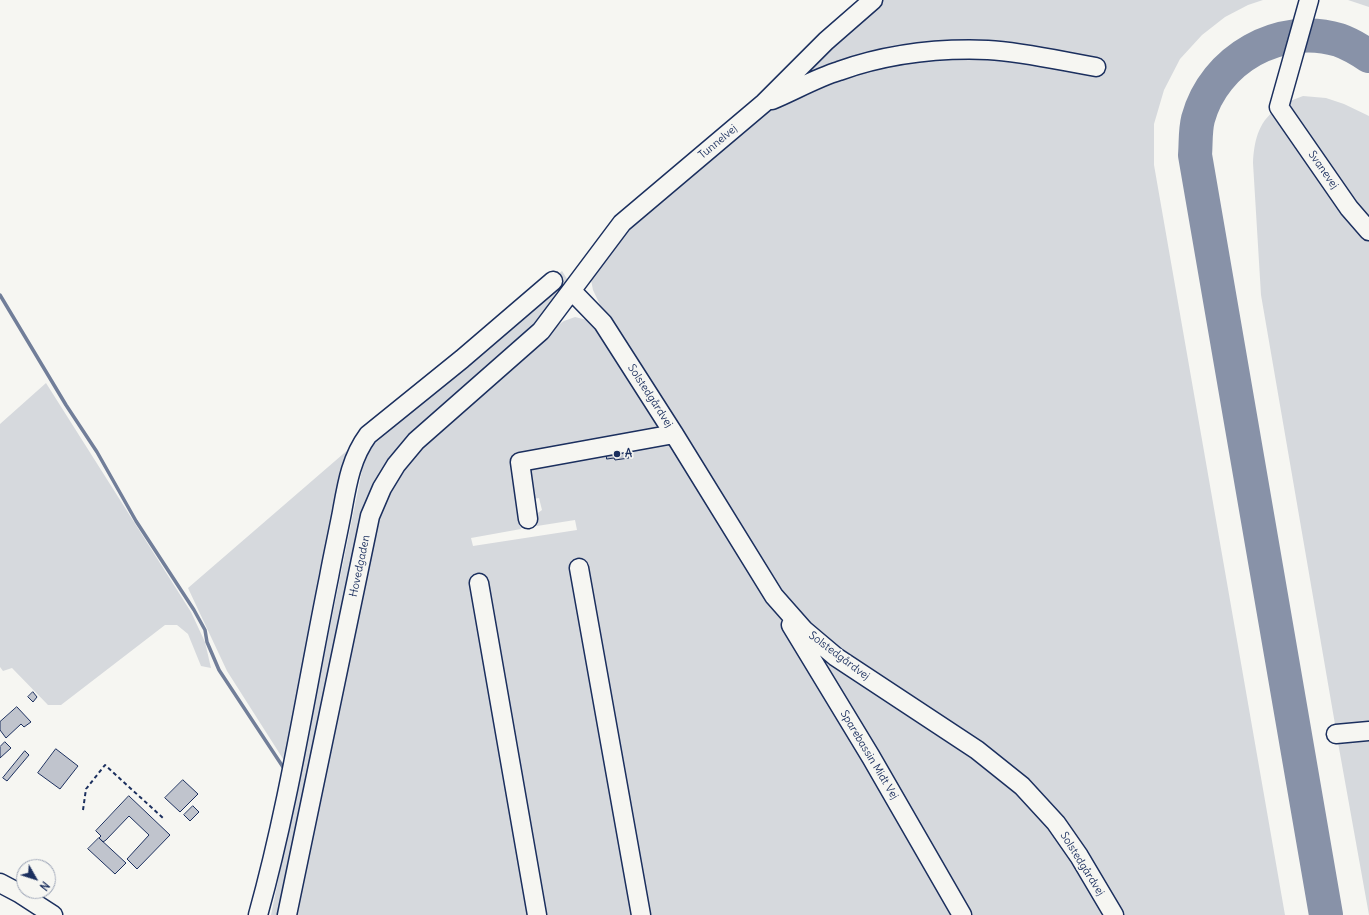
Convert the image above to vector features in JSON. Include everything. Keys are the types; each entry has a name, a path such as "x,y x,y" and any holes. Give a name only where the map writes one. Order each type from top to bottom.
{"street":[{"name":"Tunnelvej","path":"572,291 622,223 764,103 826,41 873,0"},
{"name":"Svanevej","path":"1309,0 1279,107 1350,208 1369,231"},
{"path":"764,103 838,71 906,54 946,50 989,50 1096,67"},
{"path":"258,915 266,888 292,773 348,478 354,458 361,444 368,435 462,359 553,281"},
{"name":"Solstedgårdvej","path":"572,291 603,324 674,434 774,596 804,630 836,657 977,750 1022,786 1056,823 1079,856 1111,914"},
{"name":"Hovedgaden","path":"287,915 370,516 382,488 396,465 416,441 541,331 572,291"},
{"path":"528,519 520,462 674,434"},
{"path":"580,568 641,915"},
{"path":"479,584 537,915"},
{"name":"Sparebassin Midt Vej","path":"774,596 871,757 962,915"},
{"path":"1336,734 1369,731"},
{"path":"0,883 19,893 52,915"}],"path":[{"path":"83,810 86,789 105,765 164,818"}],"shaded area":[{"path":"882,0 1263,0 1248,5 1225,17 1202,35 1180,59 1164,90 1154,124 1154,165 1285,915 1121,915 1055,813 836,650 785,599 601,307 593,290 591,280 594,271 616,240 732,138 772,108 840,78 977,45 790,86 847,30"},
{"path":"1348,0 1369,0 1369,7"},
{"path":"1303,96 1326,98 1344,104 1369,116 1369,224 1285,103"},
{"path":"1275,110 1369,236 1369,726 1336,730 1261,295 1253,163 1258,134 1269,115"},
{"path":"562,271 569,282 550,310 384,471 280,915 271,915 366,451 563,283 557,275"},
{"path":"575,317 587,320 594,324 666,428 516,460 526,521 520,523 521,529 471,538 473,546 577,530 575,520 537,526 535,515 542,510 539,498 533,499 527,466 671,442 788,626 957,915 295,915 378,518 388,493 418,447 551,330 564,321"},
{"path":"46,383 191,612 205,642 211,668 201,666 188,634 177,625 165,625 61,705 48,705 12,668 3,671 0,667 0,424"},
{"path":"357,442 285,762 227,671 188,588"},
{"path":"800,633 960,745 1041,812 1107,911 1100,915 969,915"},
{"path":"1369,734 1369,915 1337,737"}],"building":[{"name":"A","path":"606,449 628,450 629,458 615,460 614,458 607,459"},
{"path":"33,692 37,697 33,702 28,697"},
{"path":"17,707 31,722 24,727 21,724 6,738 0,730 0,722"},
{"path":"5,742 11,748 0,758 0,747"},
{"path":"56,749 78,766 60,789 38,773"},
{"path":"25,751 29,755 7,781 3,778"},
{"path":"183,780 198,794 180,812 165,798"},
{"path":"129,796 170,835 137,869 127,859 149,835 129,816 103,842 99,838 101,836 96,831"},
{"path":"193,806 199,812 190,821 184,815"},
{"path":"99,838 126,863 115,874 88,849"}],"waterway":[{"path":"0,295 66,405 97,452 136,521 194,610 205,630 207,642 219,670 285,770"}],"taxiway":[{"path":"1326,915 1195,155 1196,128 1206,98 1218,79 1234,63 1252,50 1273,41 1294,36 1317,36 1347,43 1369,56"}],"place":[{"name":"A","path":"617,454"}]}
